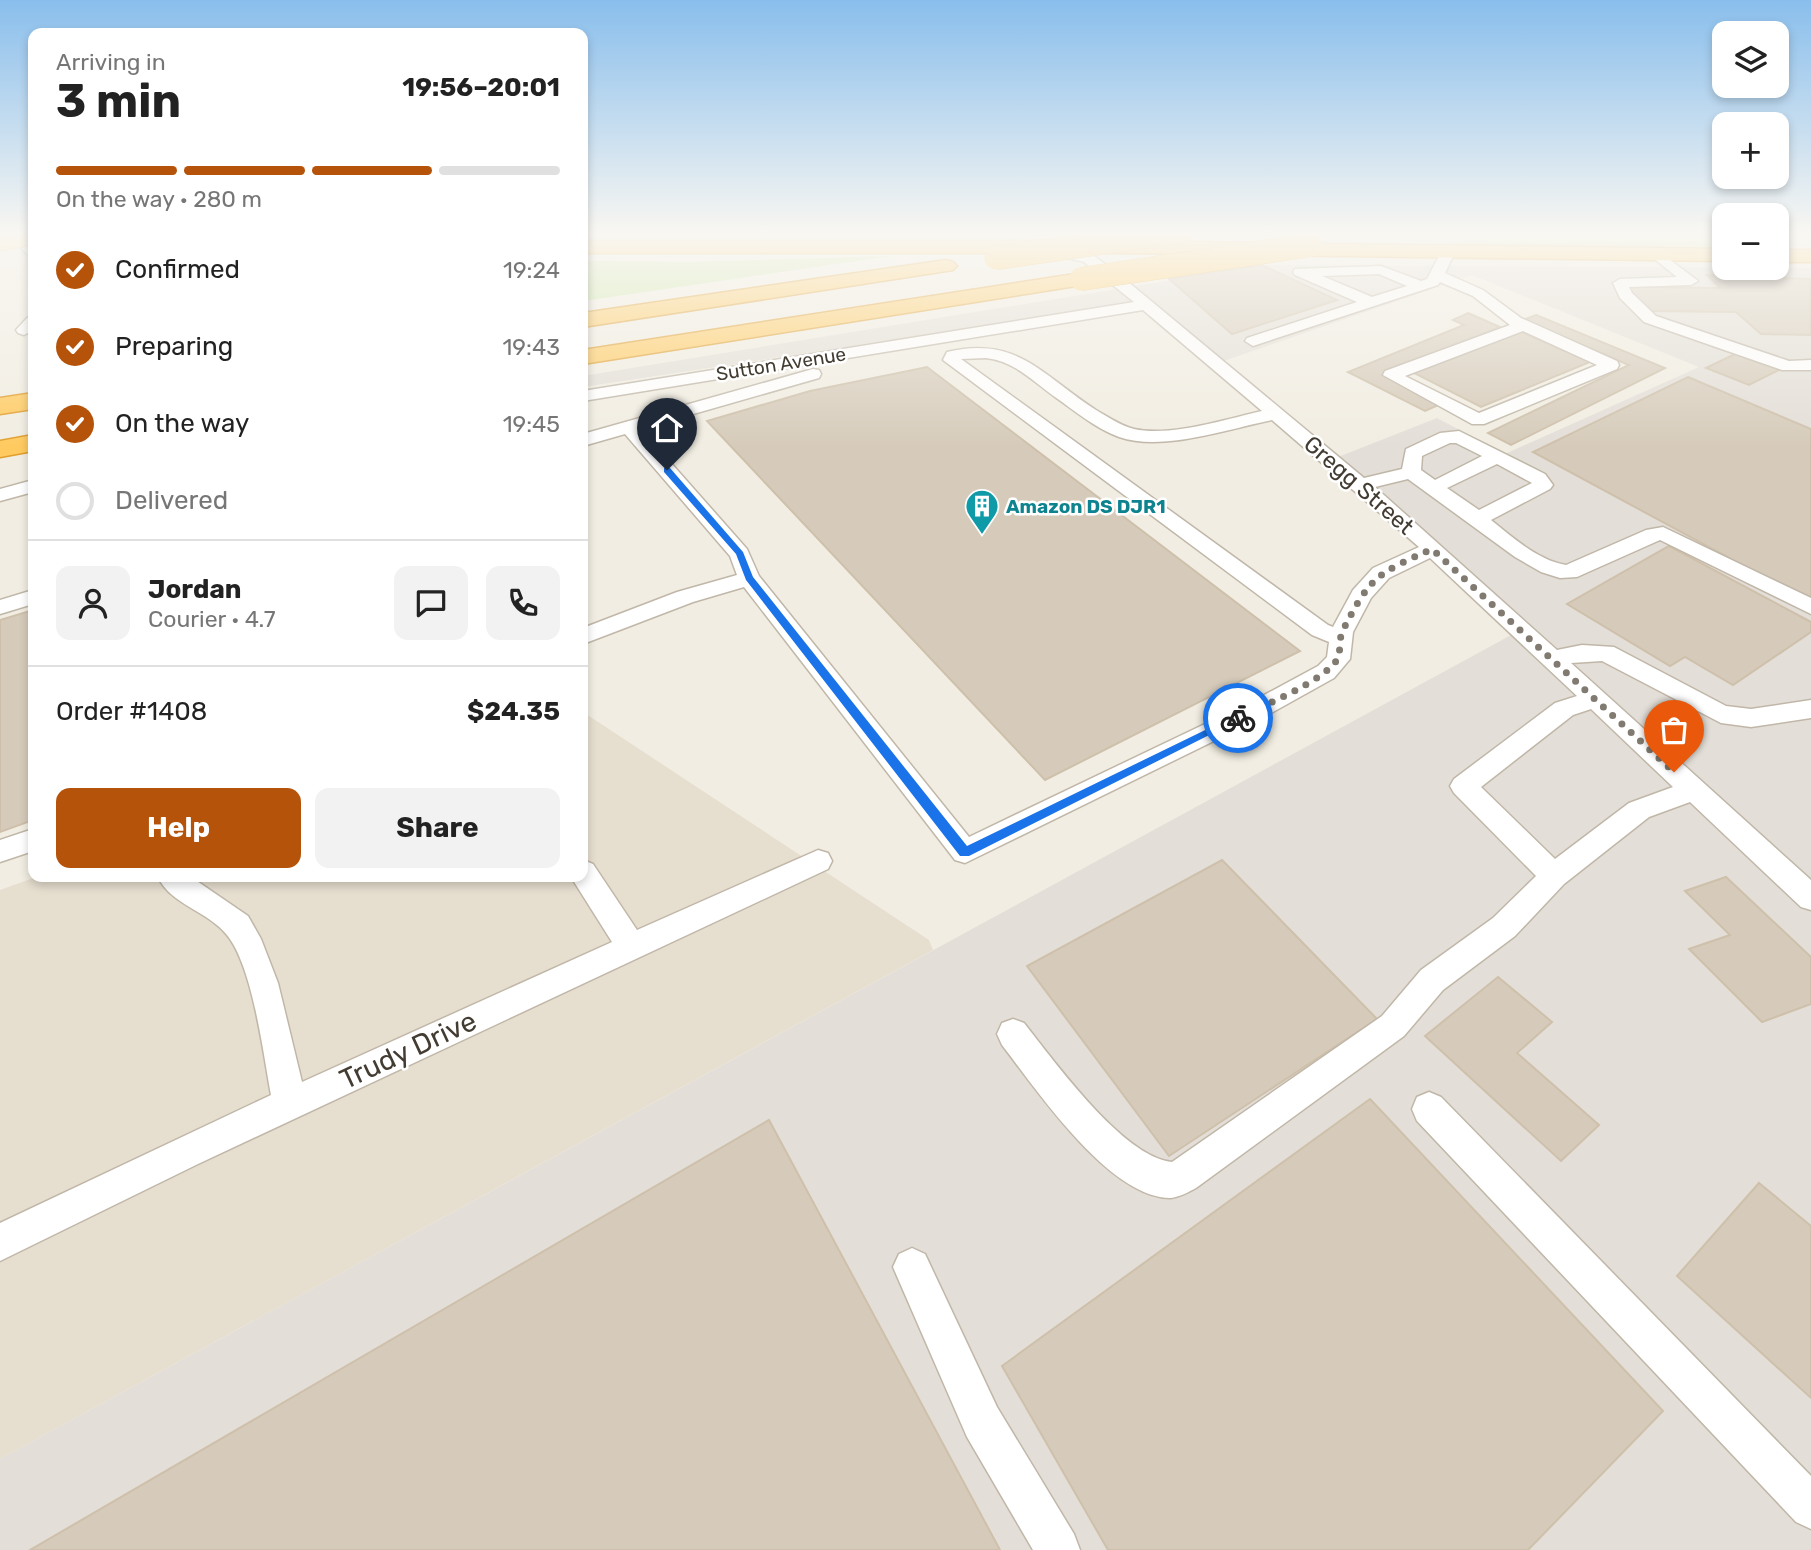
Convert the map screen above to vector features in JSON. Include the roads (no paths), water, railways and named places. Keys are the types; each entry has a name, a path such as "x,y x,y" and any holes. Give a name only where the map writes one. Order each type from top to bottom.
{"highway":[{"path":"588,319 694,303"},
{"path":"588,337 816,303"},
{"path":"588,350 794,313 829,303"},
{"path":"588,356 892,303"},
{"path":"0,406 28,402"},
{"path":"0,427 28,423"},
{"path":"0,449 28,444"}],"street":[{"path":"1253,341 1367,303"},
{"path":"1492,303 1522,325 1611,365 1478,420 1391,375 1522,325"},
{"path":"1633,303 1650,320 1788,366 1811,365"},
{"name":"Sutton Avenue","path":"588,395 1145,305"},
{"name":"Gregg Street","path":"1145,305 1360,485 1432,549 1811,898"},
{"path":"588,439 803,376 982,351 1018,362 1111,426 1133,435 1160,436 1275,414"},
{"path":"953,356 951,359 955,365 1320,630 1332,635 1342,632"},
{"path":"630,428 740,554 749,578 965,852 1264,706 1326,672 1338,659 1342,632 1361,595 1381,573 1432,549"},
{"path":"1411,472 1413,453 1447,437 1459,438 1538,478 1542,485 1478,519"},
{"path":"1435,487 1496,457"},
{"path":"1360,485 1411,472 1435,487 1502,539 1562,574 1653,534 1664,533 1811,607"},
{"path":"0,495 28,487"},
{"path":"588,634 685,597 749,578"},
{"path":"0,607 28,599"},
{"path":"1552,659 1582,653 1606,653 1721,714 1751,718 1811,709"},
{"path":"1554,876 1463,786 1564,709 1595,699"},
{"path":"1013,1034 1094,1133 1151,1178 1172,1180 1202,1164 1393,1026 1432,980 1504,927 1554,876 1639,810 1694,790"},
{"path":"0,851 28,842"},
{"name":"Trudy Drive","path":"0,1242 290,1104 818,861"},
{"path":"588,880 632,947"},
{"path":"177,882 185,890 220,910 238,926 253,951 290,1104"},
{"path":"1429,1109 1811,1507"},
{"path":"912,1267 982,1422 1059,1550"}],"place":[{"name":"Amazon DS DJR1","path":"982,536"}]}
